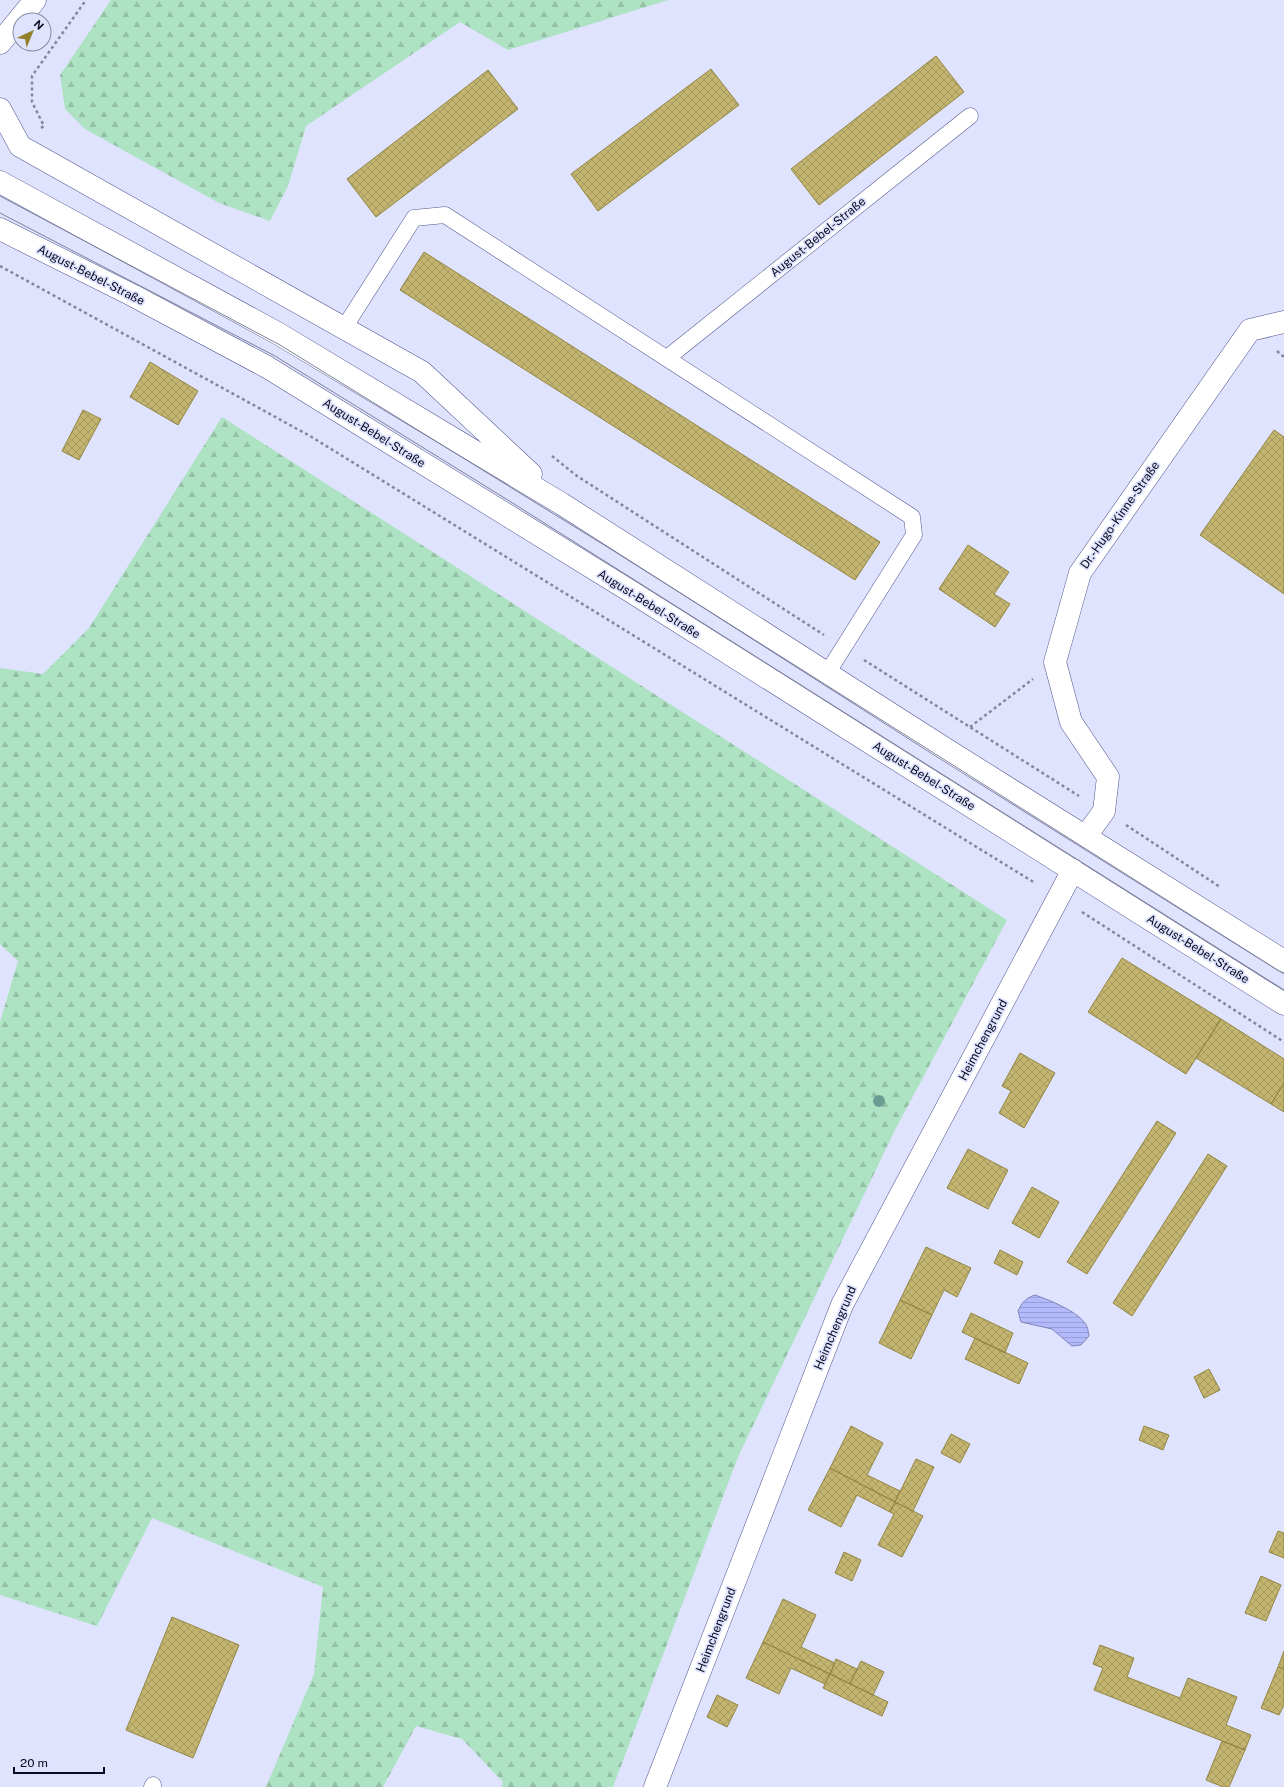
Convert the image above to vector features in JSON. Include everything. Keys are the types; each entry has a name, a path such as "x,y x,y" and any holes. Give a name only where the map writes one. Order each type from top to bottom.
{"street":[{"path":"0,60 5,37 35,0"},
{"path":"0,109 20,146 422,372 562,504"},
{"path":"0,182 279,334 562,504 828,672 944,748 1284,961"},
{"name":"August-Bebel-Straße","path":"0,229 134,296 267,367 630,591 1284,1004"},
{"name":"Dr.-Hugo-Kinne-Straße","path":"1055,662 1080,572 1250,330 1284,322"},
{"path":"1055,662 1071,722 1108,777 1104,811 1086,836"},
{"name":"Heimchengrund","path":"655,1787 842,1305 1073,870"}],"lane":[{"name":"August-Bebel-Straße","path":"667,358 970,116"},
{"path":"344,328 414,218 445,214 912,517 914,535 828,672"}],"path":[{"path":"32,102 32,76 86,0"},
{"path":"44,126 49,130"},
{"path":"0,266 310,436 1059,897 1284,1042"},
{"path":"547,452 577,476 844,648 1104,811 1224,889"},
{"path":"970,727 1055,662"}],"green space":[{"path":"111,0 668,0 508,50 460,22 306,126 288,186 270,221 219,203 85,129 65,109 60,75"},
{"path":"222,417 1007,920 895,1130 738,1457 613,1787 501,1787 503,1782 462,1739 416,1726 383,1787 266,1787 314,1674 323,1587 152,1518 97,1626 0,1595 0,1022 18,961 0,944 0,668 43,674 89,628"}],"water":[{"path":"1035,1295 1075,1313 1084,1322 1089,1336 1081,1345 1072,1346 1052,1329 1021,1322 1018,1311 1027,1299"}],"building":[{"path":"936,56 964,92 819,205 791,169"},
{"path":"711,69 739,105 598,211 571,174"},
{"path":"488,70 518,109 376,217 347,179"},
{"path":"424,252 880,542 855,580 400,290"},
{"path":"150,362 198,391 178,425 130,397"},
{"path":"83,410 101,419 79,460 62,451"},
{"path":"1274,430 1284,437 1284,594 1200,535"},
{"path":"968,545 1009,572 994,594 1010,604 995,627 939,589"},
{"path":"1122,958 1221,1019 1186,1074 1088,1012"},
{"path":"1221,1019 1284,1059 1284,1083 1271,1104 1196,1058"},
{"path":"1020,1053 1055,1073 1024,1128 999,1113 1011,1091 1002,1086"},
{"path":"1284,1083 1284,1112 1271,1104"},
{"path":"1157,1121 1176,1133 1087,1274 1067,1262"},
{"path":"968,1149 1008,1170 988,1209 947,1188"},
{"path":"1208,1154 1227,1166 1132,1316 1113,1303"},
{"path":"1032,1187 1059,1202 1039,1238 1012,1223"},
{"path":"926,1247 971,1268 957,1297 944,1290 932,1315 900,1300"},
{"path":"1000,1250 1023,1262 1017,1275 994,1263"},
{"path":"900,1300 932,1315 911,1359 879,1343"},
{"path":"971,1313 1013,1333 1005,1353 962,1332"},
{"path":"975,1338 1028,1363 1019,1384 965,1359"},
{"path":"1209,1369 1220,1390 1204,1398 1194,1377"},
{"path":"851,1426 883,1443 867,1475 900,1491 895,1502 830,1468"},
{"path":"1144,1426 1169,1435 1163,1450 1139,1440"},
{"path":"951,1434 970,1444 960,1463 941,1453"},
{"path":"916,1459 934,1467 913,1511 895,1502"},
{"path":"830,1468 895,1502 890,1512 857,1495 841,1527 808,1510"},
{"path":"895,1502 923,1516 902,1557 878,1545 894,1514 890,1512"},
{"path":"1278,1531 1284,1533 1284,1558 1269,1552"},
{"path":"844,1552 861,1560 852,1581 835,1573"},
{"path":"1261,1576 1281,1585 1266,1621 1245,1613"},
{"path":"783,1599 816,1615 801,1647 835,1663 830,1674 763,1642"},
{"path":"172,1617 239,1645 193,1758 126,1730"},
{"path":"763,1642 830,1674 825,1684 791,1668 779,1694 746,1678"},
{"path":"1100,1645 1134,1658 1127,1677 1180,1698 1188,1678 1237,1697 1226,1725 1251,1735 1245,1750 1094,1690 1103,1668 1093,1664"},
{"path":"1284,1651 1284,1669 1278,1667"},
{"path":"836,1659 857,1669 850,1684 830,1674"},
{"path":"861,1661 884,1672 873,1695 850,1684"},
{"path":"1278,1667 1284,1669 1284,1705 1279,1715 1261,1708"},
{"path":"830,1674 888,1702 882,1716 823,1688"},
{"path":"717,1695 738,1705 727,1727 707,1717"},
{"path":"1222,1741 1245,1750 1229,1787 1223,1787 1206,1780"}],"tram line":[{"path":"0,196 280,345 609,548 1284,974"},
{"path":"0,213 275,356 511,502 1284,990"}]}
